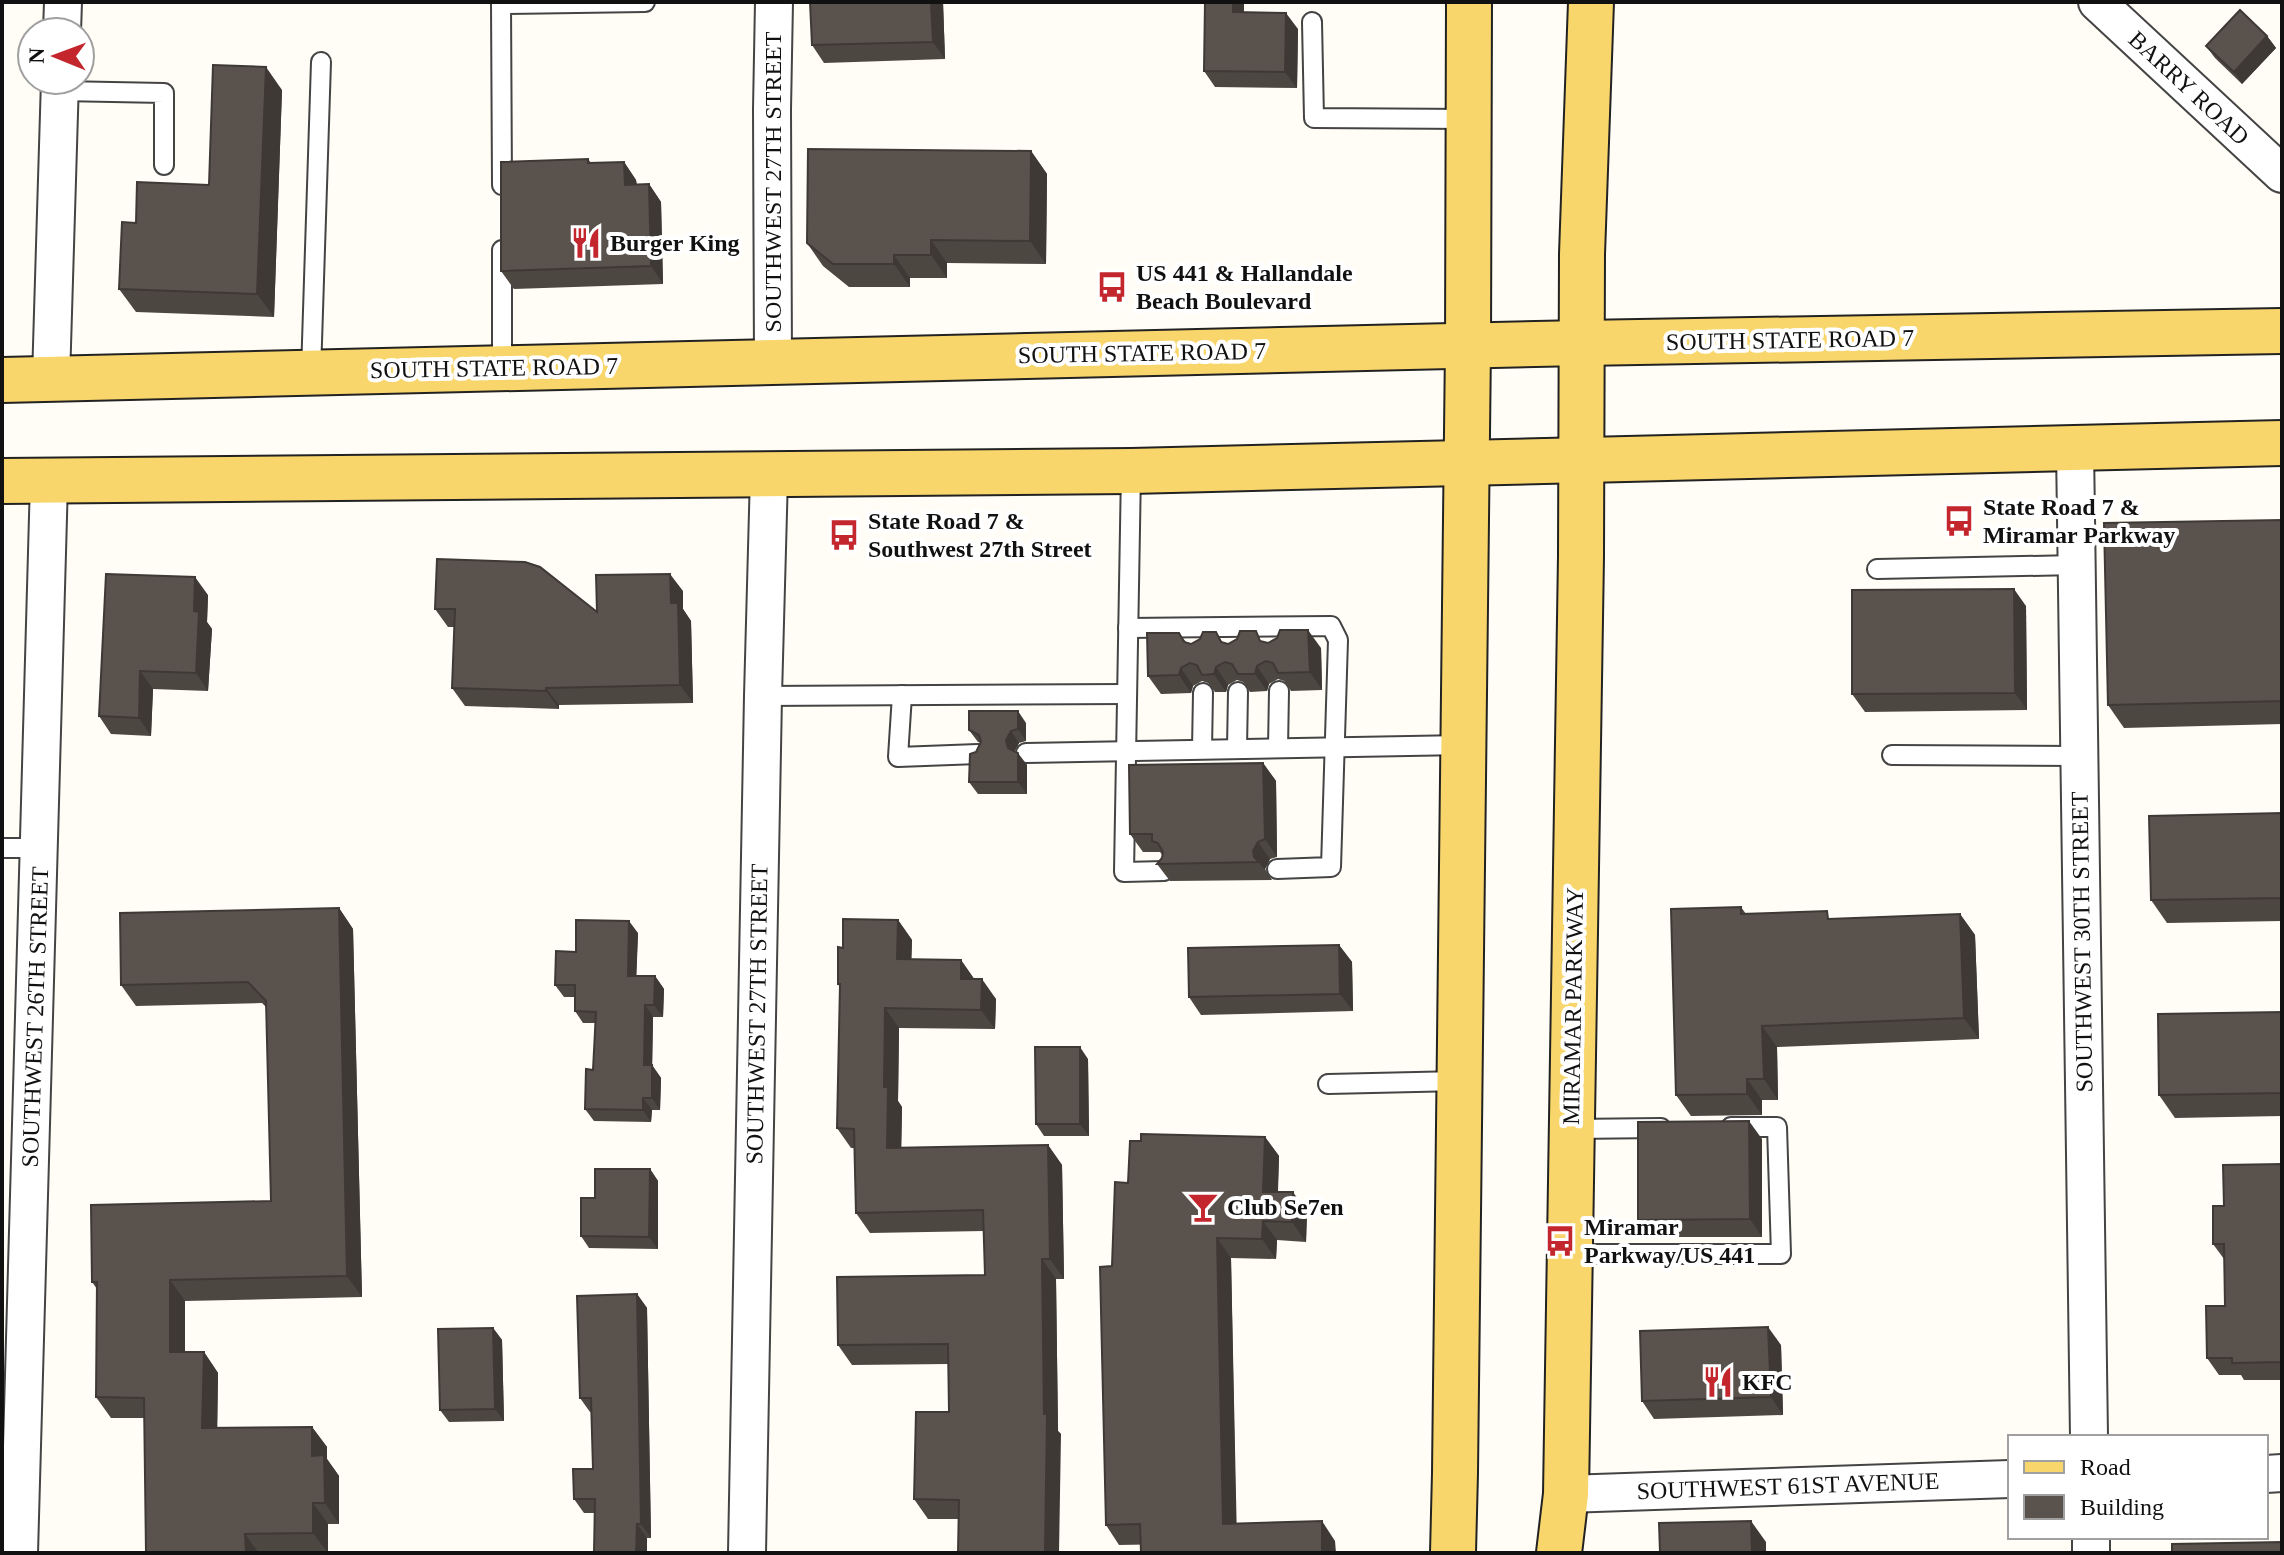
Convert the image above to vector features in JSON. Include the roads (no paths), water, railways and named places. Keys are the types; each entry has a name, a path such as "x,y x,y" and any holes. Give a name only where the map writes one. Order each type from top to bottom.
{"main road":[{"path":"1453,1553 1467,461 1469,2"},
{"name":"MIRAMAR PARKWAY","path":"1559,1553 1566,1494 1582,236 1591,2"},
{"name":"SOUTH STATE ROAD 7","path":"2,380 1582,343 2282,331"},
{"path":"2,481 1131,471 2282,443"}],"street":[{"name":"SOUTHWEST 27TH STREET","path":"773,362 774,2"},
{"name":"BARRY ROAD","path":"2097,2 2282,174"},
{"path":"51,379 60,96"},
{"name":"SOUTHWEST 30TH STREET","path":"2075,448 2089,1435"},
{"name":"SOUTHWEST 27TH STREET","path":"747,1553 769,475"},
{"name":"SOUTHWEST 26TH STREET","path":"19,1553 49,481"},
{"name":"SOUTHWEST 61ST AVENUE","path":"1566,1494 2008,1479"}],"lane":[{"path":"502,368 501,4 645,2"},
{"path":"1312,22 1314,118 1469,119"},
{"path":"311,373 321,62"},
{"path":"96,88 164,93 164,165"},
{"path":"1131,471 1124,872 1164,871"},
{"path":"1877,569 2076,565"},
{"path":"1240,626 1240,650"},
{"path":"1280,649 1281,626"},
{"path":"1128,628 1331,626 1338,640 1331,867 1277,869"},
{"path":"1203,650 1204,627"},
{"path":"1278,748 1279,691"},
{"path":"1237,748 1238,692"},
{"path":"1202,749 1203,693"},
{"path":"763,696 1127,694"},
{"path":"902,695 898,757 978,754"},
{"path":"1026,753 1464,745"},
{"path":"1892,755 2079,756"},
{"path":"2,848 39,848"},
{"path":"1328,1084 1460,1081"},
{"path":"1570,1254 1781,1254 1777,1127 1714,1127"},
{"path":"1572,1129 1682,1128"}],"place":[{"name":"Burger King","path":"586,243"},
{"name":"US 441 & Hallandale Beach Boulevard","path":"1112,287"},
{"name":"State Road 7 & Miramar Parkway","path":"1959,521"},
{"name":"State Road 7 & Southwest 27th Street","path":"844,535"},
{"name":"Club Se7en","path":"1203,1207"},
{"name":"Miramar Parkway/US 441","path":"1560,1241"},
{"name":"KFC","path":"1718,1382"}]}
